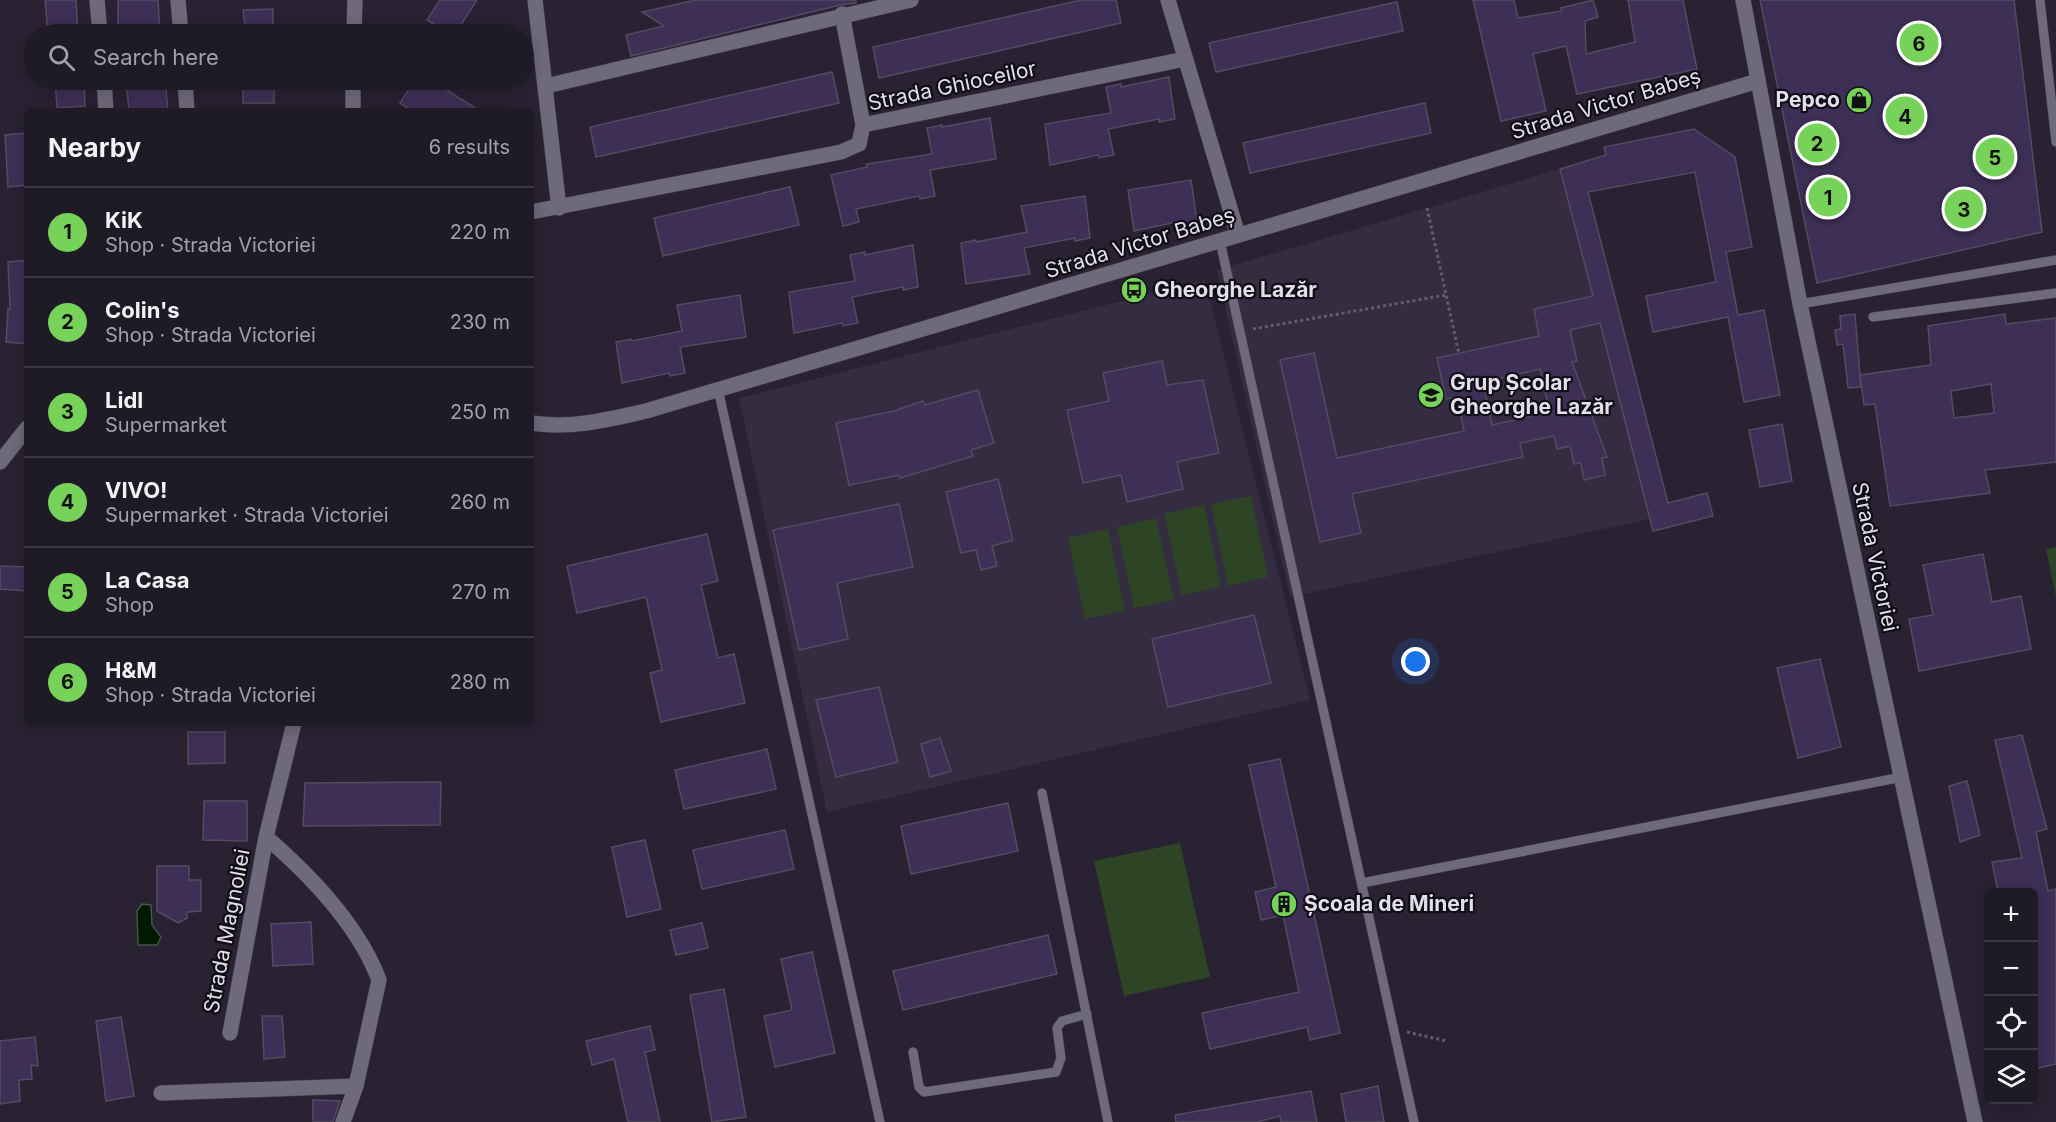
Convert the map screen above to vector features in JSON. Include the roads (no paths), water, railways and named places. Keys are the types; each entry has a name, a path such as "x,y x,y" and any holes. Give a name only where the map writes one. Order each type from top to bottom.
{"street":[{"path":"97,0 99,24"},
{"path":"178,0 180,24"},
{"path":"354,24 355,0"},
{"path":"536,0 559,208"},
{"path":"546,86 911,0"},
{"path":"1168,0 1238,236"},
{"name":"Strada Victoriei","path":"1743,0 1800,304 1975,1122"},
{"path":"842,15 863,125"},
{"name":"Strada Ghioceilor","path":"534,212 841,152 859,144 863,125 1185,59"},
{"name":"Strada Victor Babeș","path":"534,423 568,426 602,422 1758,81"},
{"path":"105,90 106,108"},
{"path":"186,90 187,108"},
{"path":"353,108 354,90"},
{"path":"0,462 24,432"},
{"name":"Strada Magnoliei","path":"230,1033 266,837 293,726"},
{"name":"Strada Magnoliei","path":"266,837 298,865 342,917 373,964 379,980 356,1086 343,1122"},
{"path":"161,1093 356,1086"}],"lane":[{"path":"2040,0 2056,142"},
{"path":"1220,241 1414,1122"},
{"path":"1800,304 2056,260"},
{"path":"1873,317 2056,293"},
{"path":"718,389 880,1122"},
{"path":"1362,883 1902,777"},
{"path":"1042,793 1108,1122"},
{"path":"913,1052 919,1087 924,1092 1056,1072 1061,1058 1057,1028 1062,1021 1087,1014"}],"place":[{"name":"H&M","path":"1919,43"},
{"name":"Pepco","path":"1859,100"},
{"name":"VIVO!","path":"1905,116"},
{"name":"Colin's","path":"1817,143"},
{"name":"La Casa","path":"1995,157"},
{"name":"KiK","path":"1828,197"},
{"name":"Lidl","path":"1964,209"},
{"name":"Gheorghe Lazăr","path":"1134,290"},
{"name":"Grup Școlar Gheorghe Lazăr","path":"1431,395"},
{"name":"Școala de Mineri","path":"1284,904"}]}
